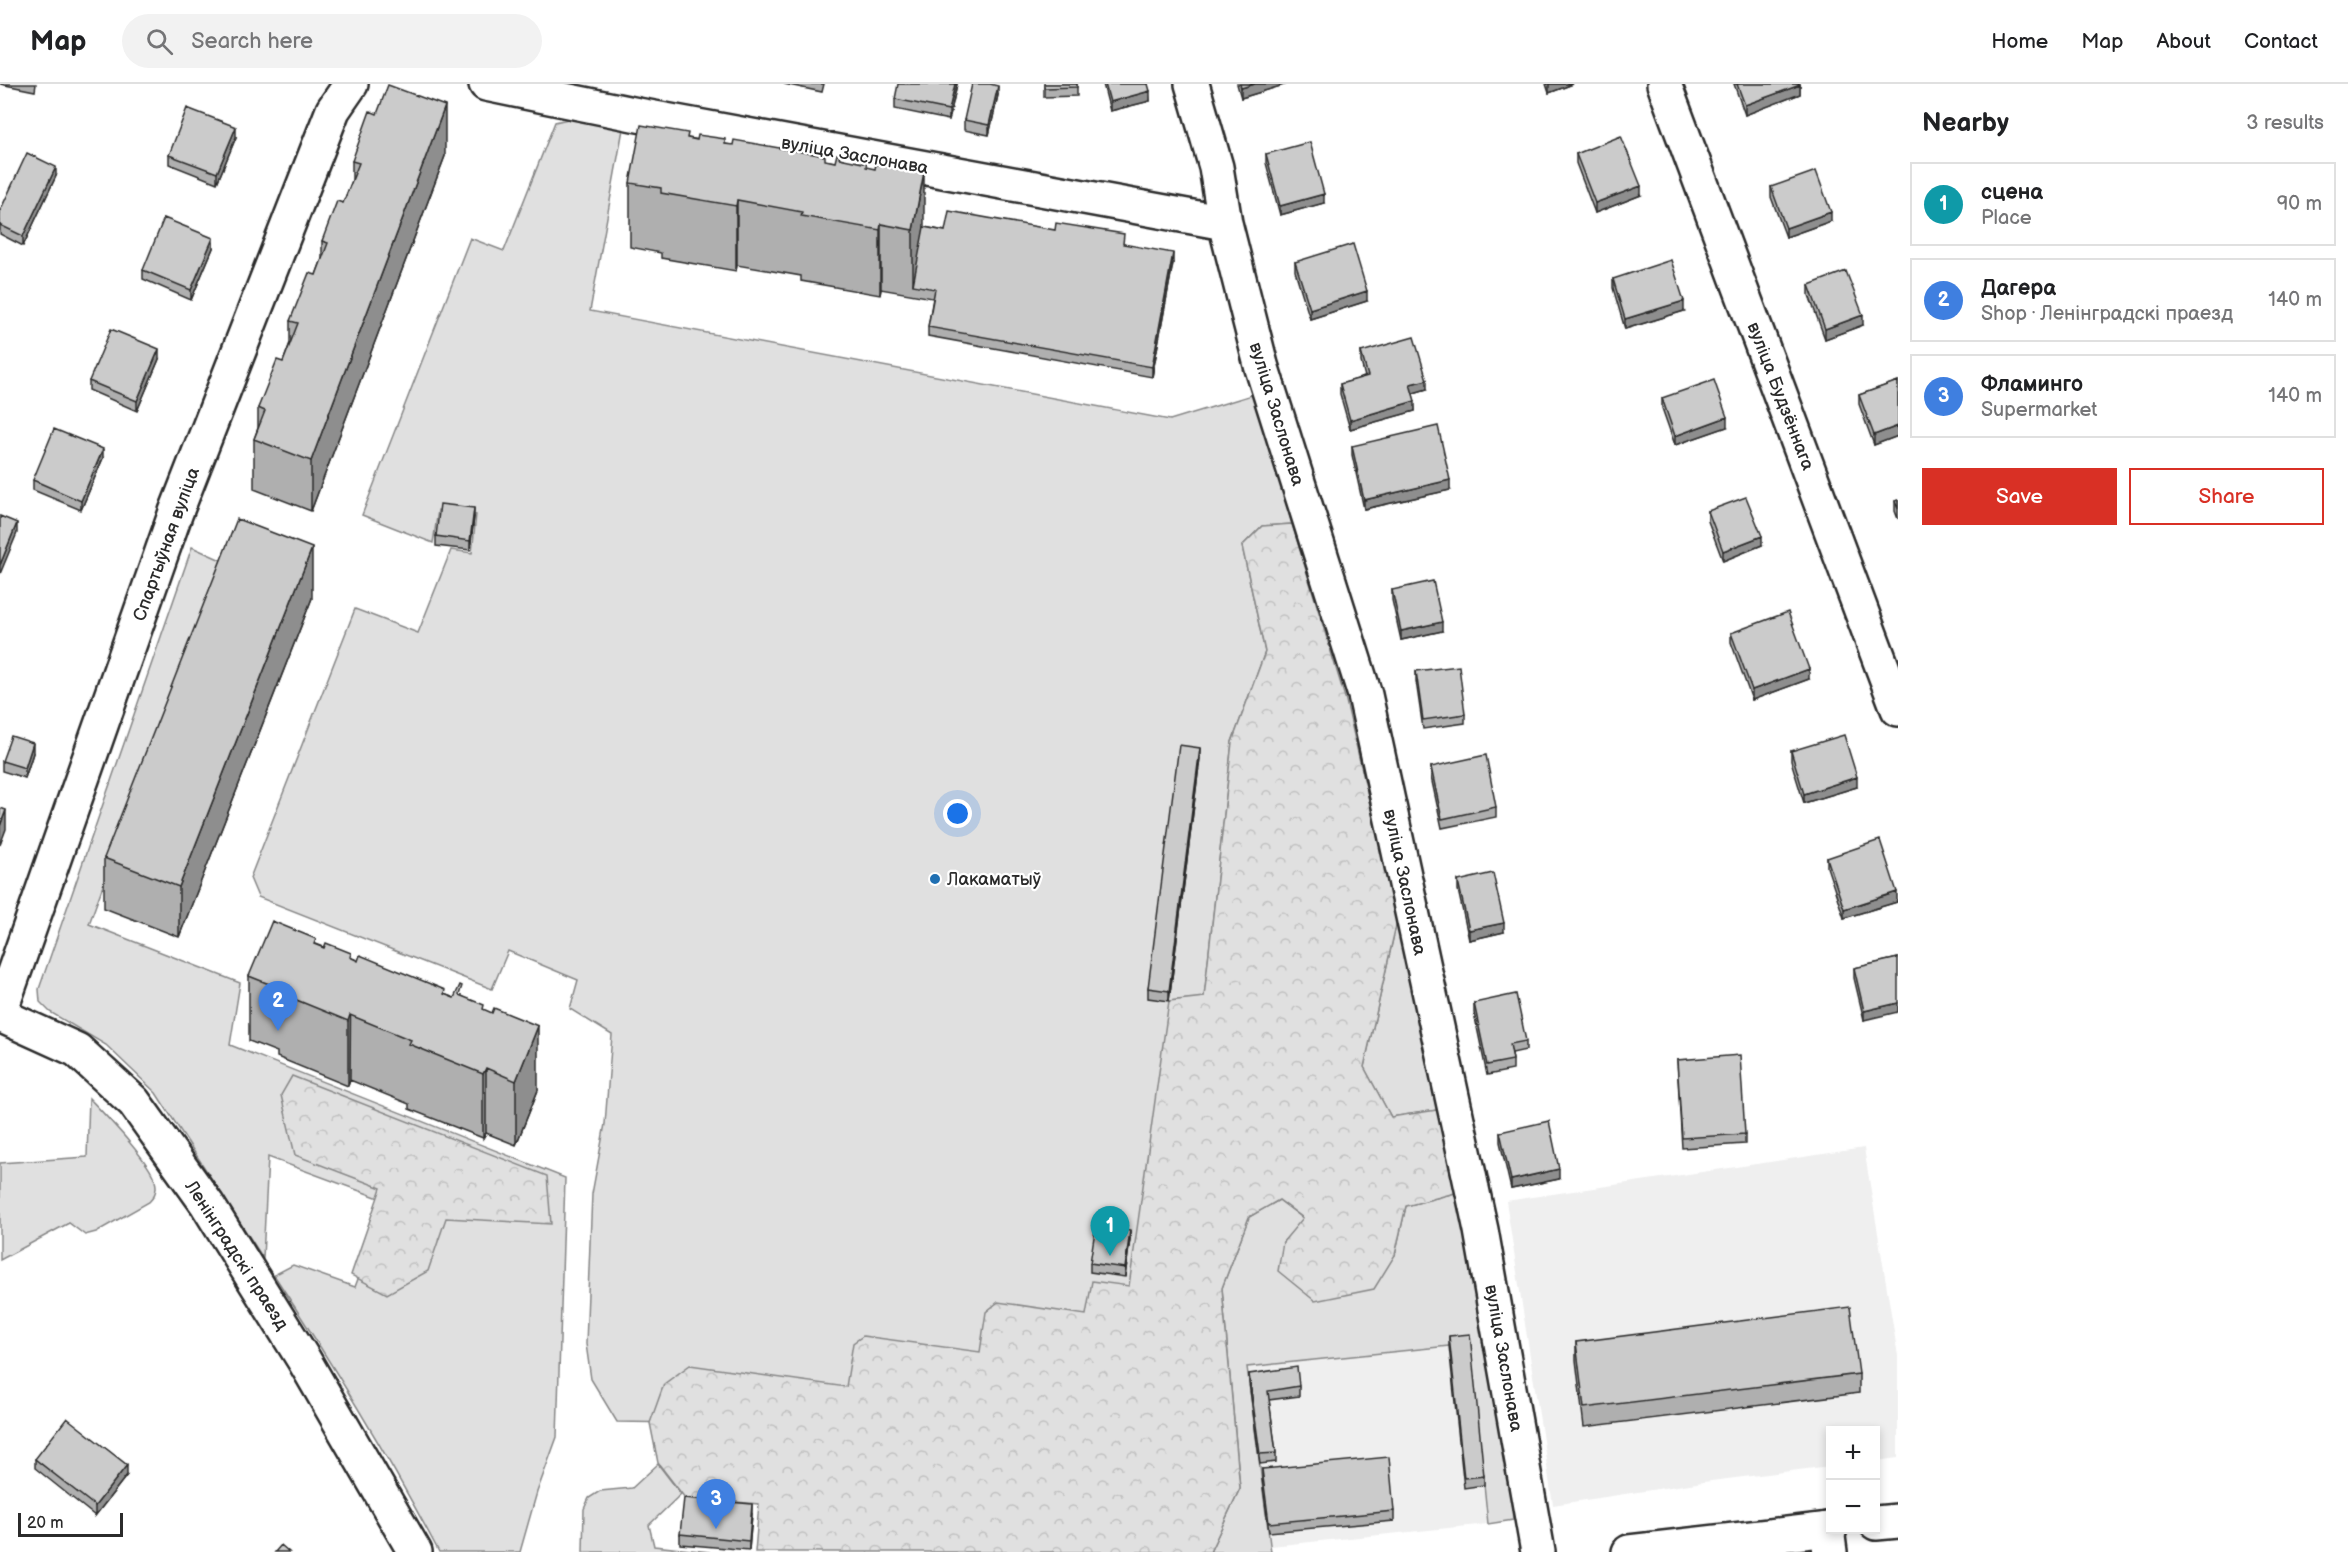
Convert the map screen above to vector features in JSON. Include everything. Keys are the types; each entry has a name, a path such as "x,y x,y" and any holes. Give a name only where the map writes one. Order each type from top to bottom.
{"street":[{"name":"Спартыўная вуліца","path":"0,1014 176,512 333,110 351,84"},
{"name":"вуліца Заслонава","path":"486,84 650,118 1225,224"},
{"name":"вуліца Заслонава","path":"1192,84 1216,167 1225,224 1261,365 1365,695 1481,1230 1538,1552"},
{"name":"вуліца Будзённага","path":"1664,84 1898,709"},
{"name":"Ленінградскі праезд","path":"0,1014 77,1050 134,1102 207,1204 304,1360 415,1552"},
{"path":"1880,1523 1898,1521"},
{"path":"1629,1552 1829,1537"}],"shaded area":[{"path":"1864,1148 1898,1356 1898,1458 1880,1460 1880,1426 1826,1426 1826,1467 1703,1482 1553,1505 1506,1201"},
{"path":"1470,1344 1488,1524 1271,1546 1247,1367"}],"green space":[{"path":"572,118 623,129 590,311 1170,420 1255,394 1292,524 1262,526 1242,546 1265,652 1232,742 1204,998 1170,1001 1113,1429 617,1422 591,1379 586,1344 592,1194 605,1124 612,1035 570,1009 578,980 508,951 492,989 258,897 250,878 355,609 418,633 451,550 472,553 476,515 438,510 433,543 362,515 470,238 504,251 555,122"},
{"path":"1292,524 1346,701 1397,921 1364,1067 1391,1117 1437,1110 1455,1193 1406,1206 1395,1255 1374,1289 1315,1301 1278,1271 1283,1242 1303,1218 1279,1200 1249,1217 1222,1288 1240,1488 1210,1552 755,1552 759,1504 685,1498 658,1463 650,1423 664,1384 690,1365 846,1387 853,1343 863,1336 980,1352 986,1312 998,1302 1086,1315 1092,1281 1129,1286 1169,1001 1204,997 1232,742 1265,652 1242,546 1262,526"},
{"path":"192,547 221,560 89,924 240,983 230,1045 565,1178 557,1437 537,1492 520,1552 439,1552 360,1412 274,1275 293,1265 355,1287 387,1201 268,1157 263,1258 156,1093 106,1045 50,1012 40,1002 39,989"},
{"path":"1397,921 1437,1110 1391,1117 1364,1067"},
{"path":"292,1076 547,1176 551,1224 446,1218 428,1271 387,1294 351,1275 381,1188 295,1155 281,1095"},
{"path":"89,1098 145,1162 155,1181 154,1195 149,1202 96,1232 85,1235 69,1223 0,1260 0,1163 87,1157"},
{"path":"1455,1193 1497,1397 1513,1520 1488,1524 1470,1344 1247,1367 1271,1552 1210,1552 1240,1488 1222,1288 1249,1217 1279,1200 1304,1219 1283,1242 1395,1255 1406,1206"},
{"path":"658,1464 681,1494 649,1525 654,1546 710,1552 583,1552 584,1509 589,1498 600,1491 632,1488"}],"building":[{"path":"898,84 955,84 949,110 895,99"},
{"path":"972,84 998,86 989,125 964,120"},
{"path":"1044,84 1077,84 1077,87 1044,88"},
{"path":"1105,84 1148,84 1150,91 1110,102"},
{"path":"1240,84 1255,84 1241,88"},
{"path":"1737,84 1800,84 1800,85 1745,105"},
{"path":"388,85 445,106 311,461 254,439 265,411 258,408 277,360 283,362 298,323 290,321 309,273 316,275 328,243 322,241 337,201 343,203 359,163 352,161 370,111 377,114"},
{"path":"187,108 236,127 217,173 169,155"},
{"path":"641,125 688,133 687,138 697,140 698,135 725,139 725,144 733,145 734,140 825,156 825,160 835,162 837,154 840,155 839,158 863,163 864,158 867,159 866,167 875,169 876,164 924,172 913,230 881,224 880,230 801,216 802,212 737,200 736,206 661,193 661,188 630,183"},
{"path":"1621,136 1641,186 1595,203 1576,154"},
{"path":"1310,142 1324,194 1280,206 1266,154"},
{"path":"27,153 56,167 23,236 0,225 0,211"},
{"path":"1816,171 1831,212 1786,228 1771,187"},
{"path":"949,211 1055,230 1056,223 1124,234 1123,244 1173,253 1152,367 928,327 935,289 913,285 924,227 945,231"},
{"path":"164,218 213,238 191,290 143,270"},
{"path":"1353,244 1367,291 1310,309 1295,262"},
{"path":"1671,260 1684,301 1625,319 1613,279"},
{"path":"1846,271 1863,315 1825,329 1809,285"},
{"path":"111,329 159,349 137,401 89,381"},
{"path":"1414,337 1427,380 1410,384 1415,401 1350,420 1340,384 1368,376 1361,352"},
{"path":"1714,380 1727,417 1675,436 1662,398"},
{"path":"1898,381 1898,426 1874,435 1859,395"},
{"path":"1438,426 1450,480 1364,500 1352,446"},
{"path":"54,429 103,449 81,501 33,480"},
{"path":"1746,497 1762,536 1723,551 1708,511"},
{"path":"440,504 474,508 470,541 436,536"},
{"path":"0,516 17,523 0,565"},
{"path":"237,519 312,548 179,887 104,858"},
{"path":"1433,581 1442,622 1401,631 1392,590"},
{"path":"1788,612 1809,669 1752,690 1731,633"},
{"path":"1459,666 1465,714 1423,720 1416,671"},
{"path":"1844,735 1857,777 1804,794 1791,751"},
{"path":"11,736 33,743 25,768 2,761"},
{"path":"1179,745 1200,748 1169,991 1148,988"},
{"path":"1486,755 1496,807 1442,819 1431,767"},
{"path":"0,808 6,810 0,826"},
{"path":"1880,840 1897,892 1844,909 1827,858"},
{"path":"1493,873 1504,923 1469,930 1458,881"},
{"path":"272,921 316,939 314,944 324,948 326,943 351,953 350,957 358,961 360,955 445,990 444,994 454,998 460,985 462,986 459,995 484,1005 483,1009 492,1013 494,1008 538,1026 516,1081 486,1068 483,1074 409,1044 411,1040 350,1015 348,1021 277,992 279,988 249,976"},
{"path":"1898,958 1898,1003 1864,1011 1854,968"},
{"path":"1516,994 1526,1041 1510,1044 1513,1060 1487,1065 1474,1003"},
{"path":"1740,1055 1745,1134 1682,1138 1677,1060"},
{"path":"1549,1121 1559,1169 1511,1180 1500,1132"},
{"path":"1096,1224 1130,1230 1125,1268 1090,1263"},
{"path":"1850,1307 1859,1374 1584,1408 1576,1342"},
{"path":"1470,1334 1484,1476 1464,1478 1449,1336"},
{"path":"1297,1367 1299,1386 1268,1391 1276,1453 1260,1454 1249,1374"},
{"path":"67,1418 127,1465 95,1506 35,1459"},
{"path":"1389,1457 1394,1511 1269,1523 1262,1469"},
{"path":"684,1498 752,1504 749,1541 680,1534"},
{"path":"281,1545 289,1552 275,1552"}],"place":[{"name":"Лакаматыў","path":"935,879"},
{"name":"Дагера","path":"278,1031"},
{"name":"сцена","path":"1110,1256"},
{"name":"Фламинго","path":"716,1529"}]}
